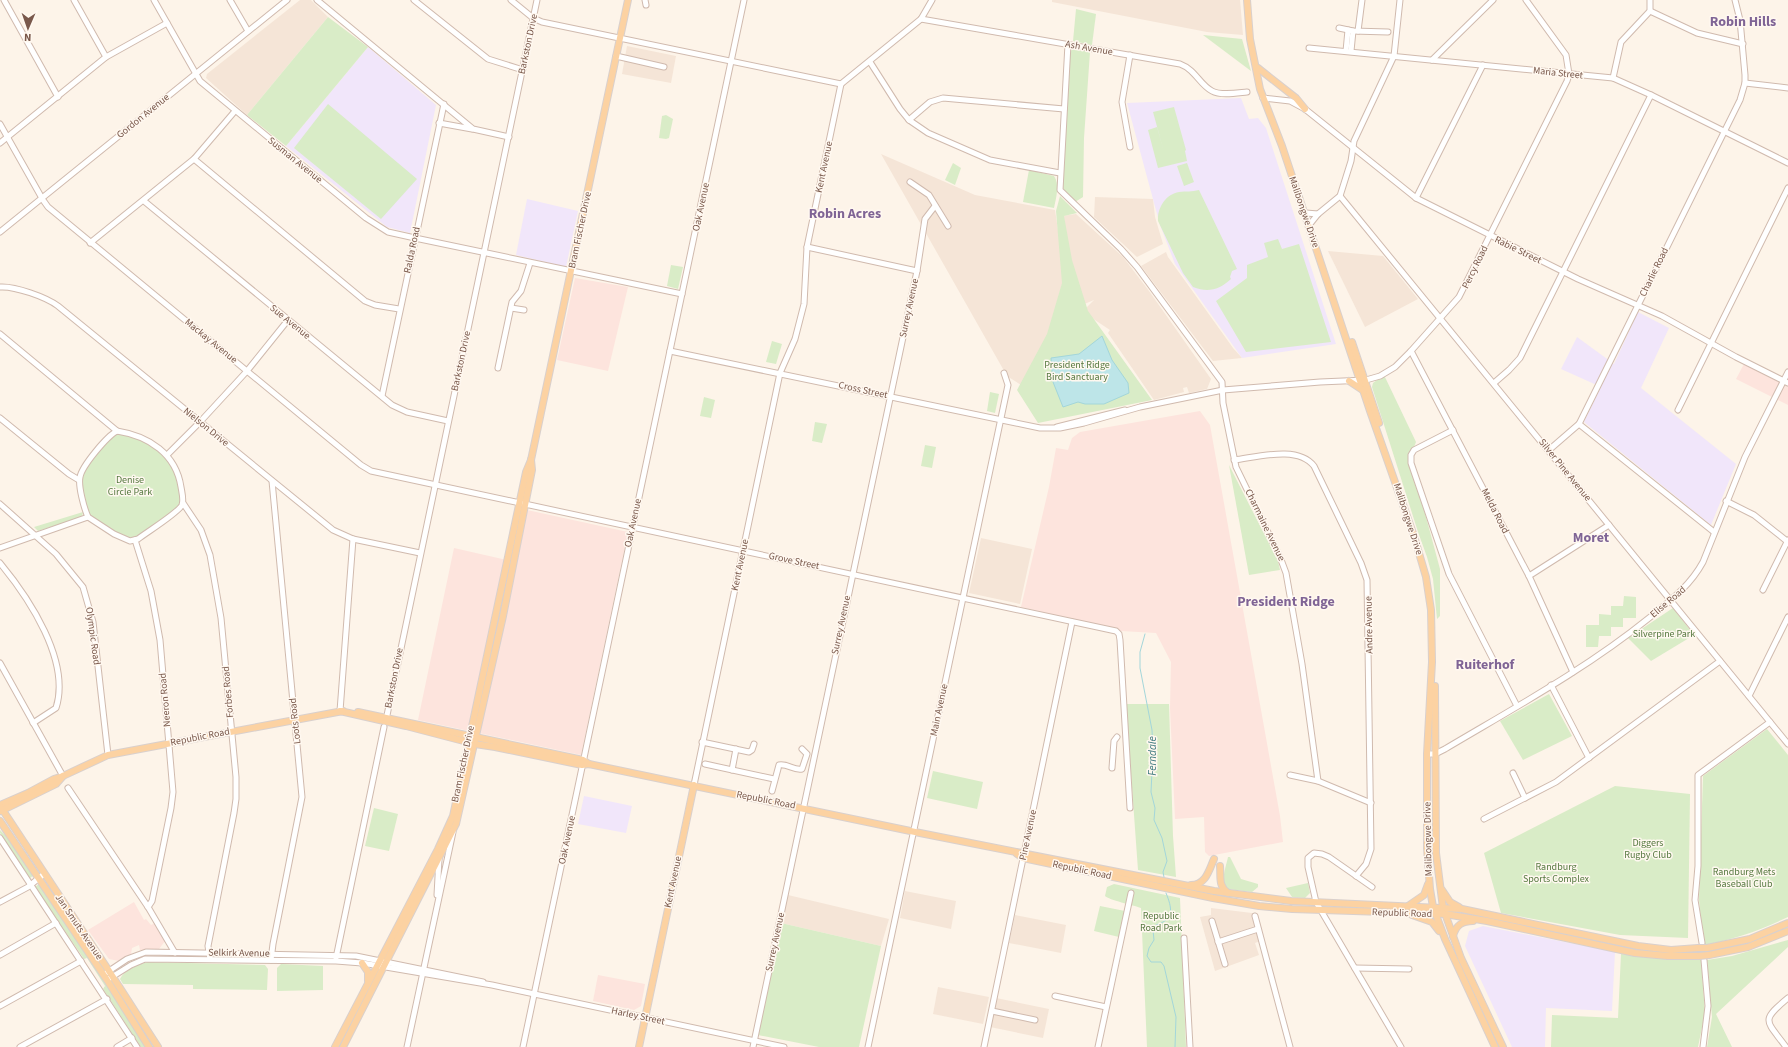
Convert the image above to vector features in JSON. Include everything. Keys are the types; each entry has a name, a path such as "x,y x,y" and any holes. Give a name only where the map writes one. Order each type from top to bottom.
{"main road":[{"name":"Bram Fischer Drive","path":"343,1047 453,816 469,735 532,470 531,460 628,0"},
{"name":"Malibongwe Drive","path":"1247,0 1252,52 1265,98 1356,370 1363,381"},
{"name":"Malibongwe Drive","path":"1250,0 1253,38 1265,98 1310,224 1424,558 1430,583 1434,633 1436,853 1439,883 1444,911 1461,958 1503,1047"},
{"path":"1258,68 1296,98 1305,109"},
{"path":"1356,370 1355,375 1348,381 1366,389 1372,379"},
{"name":"Malibongwe Drive","path":"1366,389 1414,536 1428,584 1431,622 1432,671 1427,730 1427,848 1429,879 1434,910 1445,939 1494,1047"},
{"name":"Bram Fischer Drive","path":"335,1047 366,988 383,963 454,829 458,818 475,744 523,505"},
{"name":"Republic Road","path":"1,808 56,784 63,776 108,755 340,711 475,744 585,763 694,785 1014,852 1239,903 1277,908 1322,910 1407,913 1434,910"},
{"name":"Republic Road","path":"385,722 476,736 585,763"},
{"name":"Kent Avenue","path":"639,1047 694,785"},
{"name":"Jan Smuts Avenue","path":"1,808 41,876 149,1047"},
{"name":"Jan Smuts Avenue","path":"0,821 111,974 158,1047"},
{"path":"0,827 14,841"},
{"name":"Republic Road","path":"1024,855 1178,885 1269,899 1407,906 1444,911 1634,953 1704,957 1748,947 1788,932"},
{"path":"1178,885 1200,883 1205,877 1214,859"},
{"path":"1220,866 1220,884 1222,889 1229,893"},
{"path":"1407,906 1424,895 1429,879"},
{"path":"1439,883 1446,897 1462,909"},
{"name":"Republic Road","path":"1444,911 1462,909 1638,946 1671,950 1707,948 1750,939 1788,923"},
{"path":"1407,913 1432,922 1445,939"},
{"path":"1453,937 1456,928 1463,922 1487,921"},
{"path":"362,963 368,972 366,988"}],"street":[{"path":"4,0 58,97"},
{"path":"74,0 106,57"},
{"name":"Susman Avenue","path":"154,0 200,81 376,225 388,232 571,272 682,294"},
{"path":"230,0 248,31"},
{"name":"Gordon Avenue","path":"0,232 287,0"},
{"path":"317,0 473,129"},
{"path":"414,0 488,59 523,70"},
{"path":"511,0 533,18 542,22 841,84 870,62 921,19 932,0"},
{"name":"Barkston Drive","path":"336,961 336,955 420,553 537,0"},
{"name":"Oak Avenue","path":"523,1047 585,763 632,528 744,0"},
{"path":"1349,51 1362,0"},
{"path":"1310,224 1318,214 1340,196 1356,138 1394,56 1400,0"},
{"path":"1432,60 1493,0"},
{"path":"1526,0 1566,55 1569,74"},
{"path":"1613,78 1621,42 1650,11 1650,0"},
{"path":"1735,0 1740,20 1743,44 1745,83 1788,88"},
{"path":"1650,11 1697,33 1743,44"},
{"name":"Ash Avenue","path":"921,19 1186,66 1193,71 1210,90 1215,92 1247,92"},
{"path":"0,143 106,57 167,23"},
{"path":"1339,28 1353,31 1388,32"},
{"name":"Charmaine Avenue","path":"1068,44 1060,173 1061,193 1137,267 1221,380 1223,403 1234,460 1285,569 1302,664 1318,781"},
{"name":"Maria Street","path":"1308,48 1613,78 1651,94 1788,163"},
{"path":"1130,55 1122,102 1130,147"},
{"path":"616,56 664,66"},
{"path":"870,62 891,97 909,120 928,133 983,158 1060,173"},
{"path":"1416,198 1483,65"},
{"name":"Percy Road","path":"1363,381 1372,379 1395,368 1412,351 1459,297 1569,74"},
{"name":"Charlie Road","path":"1549,450 1579,424 1740,100 1745,83"},
{"name":"Kent Avenue","path":"694,785 780,373 800,323 806,288 807,247 841,84"},
{"path":"1494,383 1520,358 1651,94"},
{"path":"909,120 930,102 943,98 1064,109"},
{"name":"Rabie Street","path":"1265,98 1290,101 1305,109 1416,198 1563,272 1662,316 1710,343 1786,382"},
{"name":"Ralda Road","path":"382,396 414,238 444,104"},
{"path":"90,243 144,201 194,159 235,111"},
{"path":"439,123 509,137"},
{"name":"Mackay Avenue","path":"0,124 48,207 366,468 379,473 469,492"},
{"path":"194,159 365,300 375,305 399,309"},
{"path":"910,182 926,193 948,226"},
{"path":"1678,410 1788,188"},
{"name":"Silver Pine Avenue","path":"1340,196 1788,744"},
{"name":"Sue Avenue","path":"144,201 392,405 401,410 448,421"},
{"name":"Surrey Avenue","path":"753,1047 802,808 917,271 924,219 935,206"},
{"path":"1306,213 1318,214"},
{"path":"807,247 917,271"},
{"path":"498,368 511,308 514,299 521,291 528,262"},
{"name":"Nielson Drive","path":"0,287 10,288 40,297 58,306 333,530 353,539 420,553"},
{"path":"511,308 524,310"},
{"path":"167,455 247,371 288,320"},
{"path":"0,334 117,431 144,438 167,455 179,477 183,503 179,509 135,540 126,540 88,517 80,480 83,469 107,439 117,431"},
{"name":"Cross Street","path":"670,351 1040,428 1057,427 1062,424 1223,390 1363,381"},
{"name":"Melda Road","path":"1412,351 1529,576 1573,672"},
{"name":"Elise Road","path":"1427,754 1435,754 1445,749 1573,672 1625,637 1687,586 1697,573 1745,457 1786,382 1788,372"},
{"name":"Main Avenue","path":"868,1047 1008,385 1004,373"},
{"path":"0,418 69,474 80,480"},
{"path":"1579,424 1714,532"},
{"path":"1453,430 1416,449 1411,455 1411,463 1449,574 1517,706"},
{"name":"Andre Avenue","path":"1234,460 1296,454 1310,461 1314,466 1361,563 1367,580 1371,803 1370,855 1366,864 1356,876"},
{"name":"Loots Road","path":"271,960 302,801 272,481"},
{"name":"Grove Street","path":"469,492 523,505 1113,630 1118,632 1120,640 1122,737"},
{"path":"1726,501 1754,515 1788,541 1763,590"},
{"name":"Forbes Road","path":"183,503 201,530 210,555 221,618 232,731 236,799 208,946 210,959"},
{"name":"Olympic Road","path":"0,504 36,534 72,572 83,587 92,622 108,755"},
{"path":"0,548 36,534 88,517"},
{"path":"1529,576 1609,525"},
{"path":"340,711 353,539"},
{"name":"Neeron Road","path":"135,540 149,584 157,620 169,743 172,800 152,901 148,907"},
{"path":"0,563 22,591 34,610 49,644 58,674 59,694 56,708 33,723"},
{"path":"1749,696 1788,617"},
{"name":"Pine Avenue","path":"984,1047 1072,622"},
{"path":"1484,819 1556,782 1720,661"},
{"path":"0,663 63,776"},
{"path":"1551,685 1589,758"},
{"path":"1702,943 1695,900 1698,866 1698,775 1770,722"},
{"path":"1112,768 1114,741 1122,737 1130,808"},
{"path":"702,742 751,751 754,744"},
{"path":"732,770 736,749"},
{"path":"772,791 779,765 783,764 798,770 802,769 807,754 802,749"},
{"path":"705,764 774,779"},
{"path":"1513,773 1525,798"},
{"path":"1290,775 1318,781 1371,803"},
{"path":"68,788 148,907 175,952 176,958"},
{"path":"407,1047 454,829"},
{"path":"0,838 3,848 56,923 137,1047"},
{"path":"436,912 439,877 438,849"},
{"path":"1372,887 1329,857 1317,853 1310,855 1307,862 1316,902 1401,1047"},
{"path":"0,902 30,885 41,876"},
{"path":"1098,1047 1131,893"},
{"path":"1255,916 1290,1047"},
{"path":"1212,921 1225,964"},
{"path":"0,955 56,923"},
{"path":"1218,942 1258,929"},
{"path":"1184,938 1190,1047"},
{"name":"Selkirk Avenue","path":"111,974 127,959 141,953 209,952 336,955 383,963"},
{"path":"1703,1047 1708,1006 1704,957"},
{"name":"Selkirk Avenue","path":"105,978 145,958 383,963"},
{"path":"0,1006 81,961"},
{"name":"Harley Street","path":"383,963 467,978 492,985"},
{"path":"1355,968 1409,970"},
{"name":"Harley Street","path":"423,971 436,976 492,985 784,1047"},
{"path":"421,983 427,978 436,976"},
{"path":"1056,996 1106,1007"},
{"path":"1786,1047 1770,1025 1769,1018 1772,1012 1788,998"},
{"path":"20,1047 107,999"},
{"path":"992,1012 1035,1020"},
{"path":"116,1047 132,1038"}],"shaded area":[{"path":"300,0 311,0 328,17 247,115 206,78 207,74"},
{"path":"1052,0 1240,0 1243,35 1207,32 1052,2"},
{"path":"627,46 676,56 671,83 622,74"},
{"path":"368,47 436,105 410,233 387,227 286,146"},
{"path":"1241,98 1249,119 1258,118 1266,128 1336,344 1242,358 1175,264 1160,225 1127,103"},
{"path":"881,154 975,195 1055,210 1064,270 1063,281 1048,334 1021,385 1007,376"},
{"path":"1095,197 1153,199 1155,217 1163,244 1137,257 1094,217"},
{"path":"527,199 578,211 566,267 516,255"},
{"path":"1076,214 1123,257 1149,291 1211,379 1207,389 1189,393 1187,387 1183,388 1184,392 1154,400 1108,333 1110,330 1089,316 1085,309 1094,300 1082,305 1069,259 1062,216"},
{"path":"1328,251 1383,256 1418,299 1365,327"},
{"path":"1166,252 1168,257 1233,348 1242,358 1213,361 1141,266"},
{"path":"575,278 628,287 608,371 557,360"},
{"path":"1638,312 1669,328 1641,388 1736,464 1711,525 1584,422 1601,387 1561,369 1577,337 1614,364"},
{"path":"1744,364 1788,387 1788,405 1736,379"},
{"path":"1200,411 1210,425 1280,816 1283,842 1209,856 1205,852 1204,817 1175,819 1170,708 1171,662 1156,633 1121,631 1021,607 1049,487 1056,448 1068,450 1072,438 1080,432"},
{"path":"527,510 628,532 581,755 418,720 454,548 516,562"},
{"path":"981,538 1032,549 1020,604 969,593"},
{"path":"584,796 632,806 626,833 578,824"},
{"path":"905,891 956,901 951,929 900,918"},
{"path":"788,895 889,919 881,946 781,923"},
{"path":"134,902 144,920 146,919 151,925 155,923 165,941 159,949 140,950 139,945 132,948 131,954 119,961 109,959 88,930"},
{"path":"1211,908 1252,913 1263,940 1255,943 1259,955 1215,971 1200,917 1211,915"},
{"path":"1015,915 1066,925 1061,953 1009,943"},
{"path":"1483,926 1615,952 1612,1011 1546,1008 1545,1047 1512,1047 1465,946 1469,931"},
{"path":"598,975 645,984 641,1006 634,1010 593,1001"},
{"path":"938,987 989,997 983,1024 933,1014"},
{"path":"996,998 1049,1009 1043,1038 990,1027"}],"green space":[{"path":"1076,9 1096,14 1092,45 1073,41"},
{"path":"328,17 368,47 286,146 247,115"},
{"path":"1203,35 1242,39 1251,71"},
{"path":"1074,49 1090,52 1084,138 1083,197 1075,202 1062,188 1070,51"},
{"path":"328,104 417,179 381,219 294,148"},
{"path":"1174,107 1186,150 1187,161 1158,168 1148,130 1157,127 1164,152 1153,112"},
{"path":"666,115 673,119 669,138 659,138 662,116"},
{"path":"953,163 961,168 955,185 945,180"},
{"path":"1187,163 1194,182 1184,186 1177,166"},
{"path":"1029,170 1054,176 1056,179 1057,187 1054,208 1023,202"},
{"path":"1199,190 1237,269 1232,271 1230,277 1231,279 1227,283 1218,288 1208,290 1193,287 1183,273 1158,221 1159,211 1166,199 1174,193"},
{"name":"President Ridge Bird Sanctuary","path":"1060,196 1077,213 1064,216 1072,260 1088,311 1152,400 1038,423 1017,390 1047,334 1062,283 1056,211"},
{"path":"1278,239 1282,249 1299,244 1331,342 1246,352 1216,301 1247,278 1247,265 1268,257 1264,243"},
{"path":"671,265 683,267 678,289 667,286"},
{"path":"772,341 782,344 776,364 766,362"},
{"path":"1384,375 1416,442 1412,452 1412,465 1440,569 1440,616 1437,619 1433,579 1427,557 1372,387 1373,383"},
{"path":"990,392 999,394 995,413 987,411"},
{"path":"704,397 715,400 711,418 700,416"},
{"path":"815,422 827,424 822,443 812,441"},
{"name":"Denise Circle Park","path":"116,431 140,437 168,457 175,467 182,505 134,541 130,541 87,518 80,473"},
{"path":"925,445 936,447 932,468 921,466"},
{"path":"1229,465 1278,561 1280,570 1249,575"},
{"path":"83,512 82,517 38,531 34,527"},
{"path":"1624,596 1636,597 1636,618 1623,618 1623,627 1611,627 1611,636 1599,636 1598,647 1586,647 1586,625 1599,625 1599,614 1611,615 1611,606 1623,606"},
{"name":"Silverpine Park","path":"1673,608 1694,635 1651,661 1628,638"},
{"path":"1549,694 1572,736 1523,760 1500,721"},
{"path":"1126,704 1169,704 1173,836 1176,877 1138,870"},
{"name":"Randburg Mets Baseball Club","path":"1767,729 1788,755 1788,917 1747,934 1703,945 1699,899 1703,776"},
{"path":"933,771 983,782 977,809 927,798"},
{"path":"1615,786 1690,794 1688,938 1620,935 1501,913 1484,853"},
{"path":"374,808 398,814 389,851 365,846"},
{"path":"0,830 34,875 30,878 0,833"},
{"path":"1228,857 1230,857 1241,879 1258,884 1258,887 1252,892 1227,889 1224,878"},
{"path":"1308,883 1310,893 1305,898 1292,897 1286,888"},
{"path":"39,884 141,1037 145,1047 141,1047 103,989 105,986 87,958 84,959 35,887"},
{"name":"Republic Road Park","path":"1114,884 1180,898 1186,1047 1147,1047 1141,908 1107,898 1105,896 1107,887"},
{"path":"1100,906 1125,911 1119,937 1094,931"},
{"path":"781,923 881,946 859,1047 819,1047 758,1035"},
{"path":"1788,940 1788,947 1716,1014 1732,1047 1707,1047 1712,1017 1707,960 1732,956"},
{"path":"1621,954 1701,959 1705,1013 1698,1047 1551,1047 1552,1015 1618,1018"},
{"path":"148,962 265,965 268,969 267,990 193,989 193,985 123,984 120,979 128,970"},
{"path":"281,964 323,966 323,990 277,991 277,968"}],"water":[{"path":"1102,336 1112,360 1128,383 1129,393 1104,404 1085,404 1078,402 1063,407 1053,382 1051,358 1079,354"}],"waterway":[{"name":"Ferndale","path":"1145,634 1140,652 1140,668 1152,730 1153,751 1151,792 1155,808 1154,820 1162,838 1167,861 1163,872 1164,877"},
{"name":"Ferndale","path":"1166,893 1170,903 1169,916 1162,923 1156,925 1153,930 1154,940 1149,948 1147,956 1151,962 1161,962 1164,966 1176,1017 1175,1047"}],"district":[{"name":"Robin Hills","path":"1743,22"},
{"name":"Robin Acres","path":"845,214"},
{"name":"Moret","path":"1591,538"},
{"name":"President Ridge","path":"1286,602"},
{"name":"Ruiterhof","path":"1485,665"}],"park label":[{"name":"Diggers Rugby Club","path":"1648,848"},
{"name":"Randburg Sports Complex","path":"1556,872"}]}
